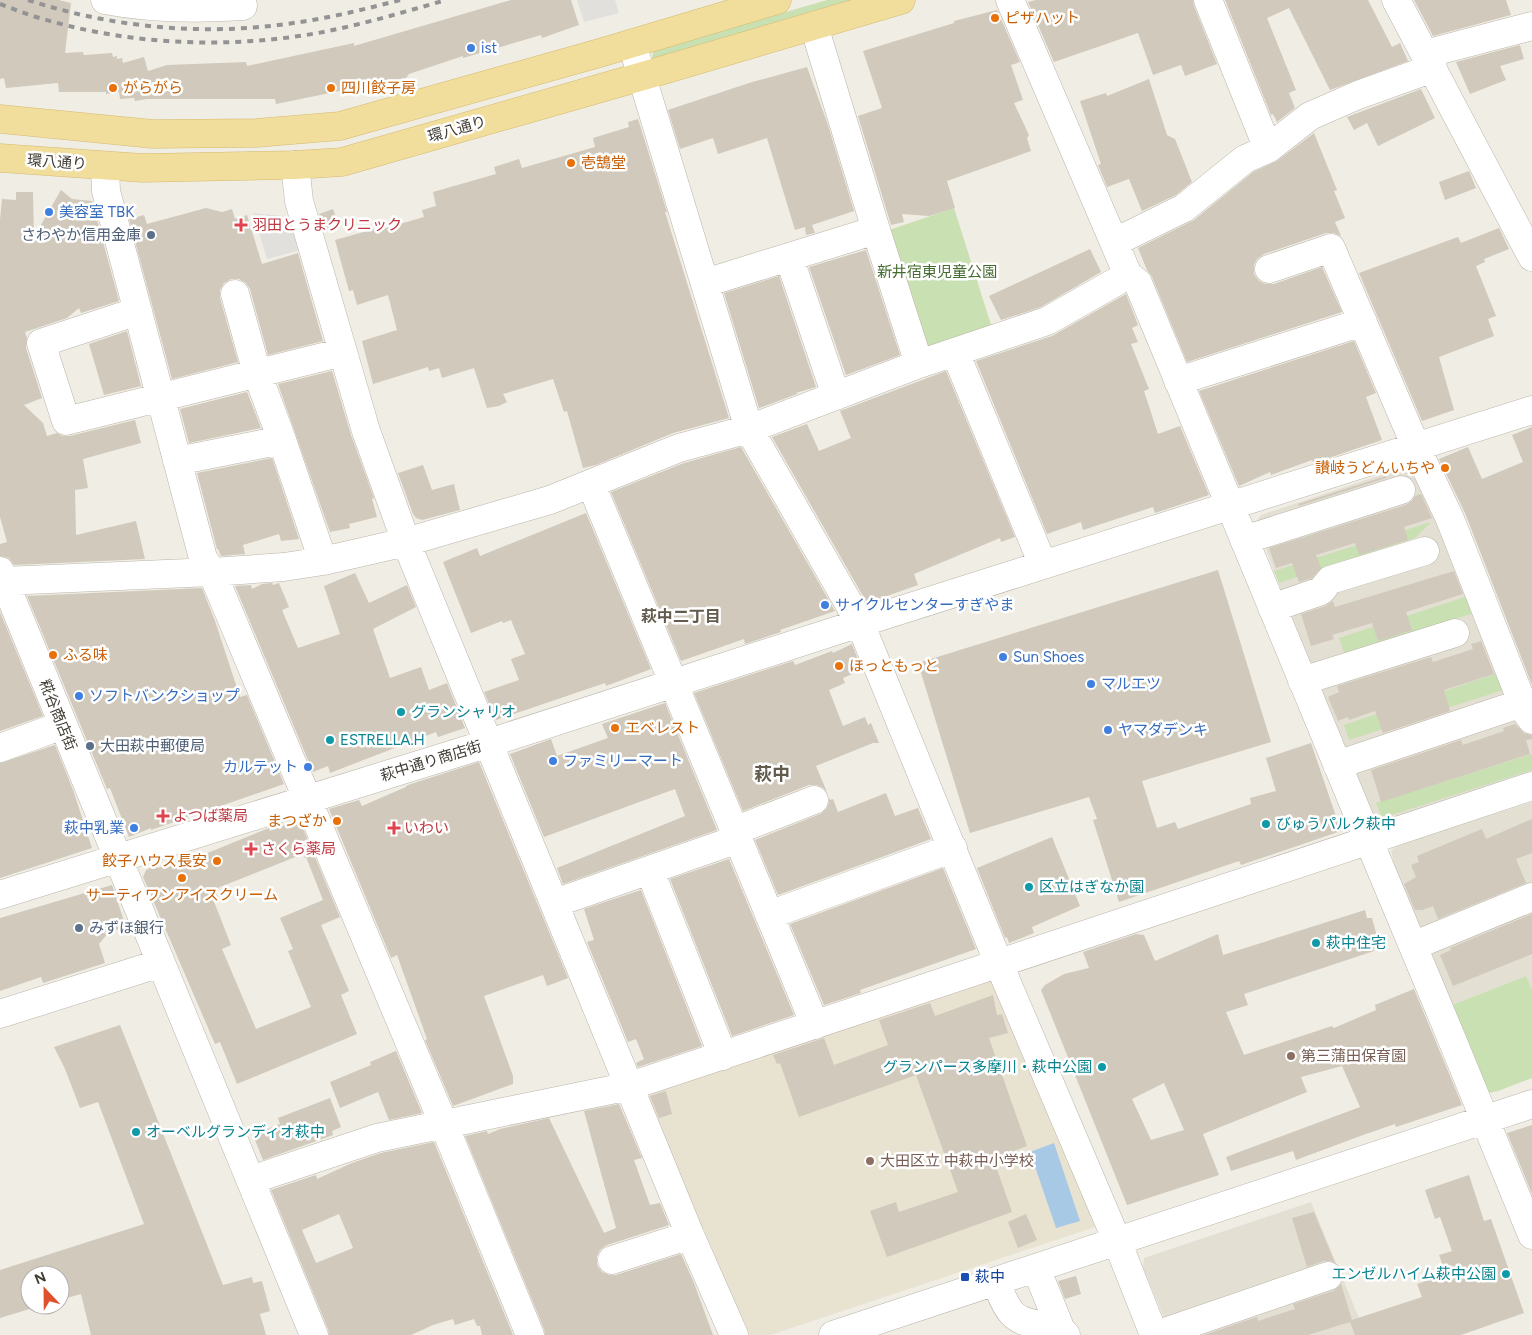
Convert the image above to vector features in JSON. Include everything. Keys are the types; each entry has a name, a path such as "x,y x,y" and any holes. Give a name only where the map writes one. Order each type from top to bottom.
{"main road":[{"path":"0,120 154,134 256,134 340,126 632,44 777,0"},
{"name":"環八通り","path":"0,158 143,168 295,166 342,162 901,0"}],"street":[{"path":"105,0 159,8 211,8 242,3"},
{"path":"1010,0 1128,275 1138,283 1532,1235"},
{"path":"1208,0 1268,149"},
{"path":"1396,0 1429,61 1520,210 1532,257"},
{"path":"814,26 919,364"},
{"path":"1115,242 1184,208 1245,159 1268,149 1310,116 1429,61 1532,26"},
{"path":"632,44 749,429 860,623 999,964 1155,1335 1328,1276"},
{"path":"105,166 106,191 203,558 212,572 530,1335"},
{"path":"295,166 299,201 366,432 406,542 690,1235 734,1335"},
{"path":"705,283 876,230"},
{"path":"1269,269 1331,248 1416,447 1450,519 1527,711 1337,764"},
{"path":"789,257 836,396"},
{"path":"2,576 212,572 284,567 323,561 406,542 550,500 679,448 749,429 919,364 1047,321 1128,275"},
{"path":"235,294 256,373 282,440 323,561"},
{"path":"138,312 40,343 66,422 343,352"},
{"path":"1178,381 1363,322"},
{"path":"955,352 1043,565"},
{"name":"萩中通り商店街","path":"0,895 114,849 306,800 1532,410"},
{"path":"178,461 282,440"},
{"path":"591,484 815,1025"},
{"path":"1244,540 1401,490"},
{"path":"1272,608 1321,591 1330,580 1425,551"},
{"name":"糀谷商店街","path":"2,576 314,1335"},
{"path":"1302,681 1455,633"},
{"path":"0,748 63,725"},
{"path":"251,1180 378,1138 630,1086 1532,786"},
{"path":"555,903 650,871 814,800"},
{"path":"769,915 953,848"},
{"path":"650,871 723,1056"},
{"path":"1413,946 1532,897"},
{"path":"0,1014 161,963"},
{"path":"833,1335 1532,1104"},
{"path":"612,1260 690,1235"},
{"path":"1036,1268 1064,1332"},
{"path":"996,1281 1004,1304 1013,1315 1024,1323 1064,1332"}],"shaded area":[{"path":"577,0 615,0 619,13 584,22"},
{"path":"253,213 294,217 304,249 267,259"},
{"path":"1420,462 1532,737 1532,771 1384,821 1375,818 1290,613 1256,523 1261,515"},
{"path":"1532,802 1532,990 1526,976 1452,1005 1395,870 1391,850 1404,842"},
{"name":"大田区立 中萩中小学校","path":"995,977 1095,1227 770,1335 743,1335 645,1096 649,1089"},
{"path":"1311,1202 1366,1335 1171,1335 1143,1267 1144,1258"}],"green space":[{"path":"827,0 862,0 653,59 652,56 654,51 657,50"},
{"name":"新井宿東児童公園","path":"954,208 993,331 926,355 886,231"},
{"path":"1431,522 1415,538 1279,583 1274,571"},
{"path":"1468,596 1474,613 1344,653 1339,638"},
{"path":"1501,672 1506,689 1349,740 1344,725"},
{"path":"1532,754 1532,770 1382,818 1376,803"},
{"path":"1526,976 1532,990 1532,1078 1488,1093 1452,1005"}],"water":[{"path":"1054,1143 1080,1221 1056,1228 1030,1152"}],"building":[{"path":"0,0 59,0 71,3 65,53 83,52 84,55 112,53 113,57 117,56 117,59 122,58 123,63 144,57 148,71 167,65 246,62 247,66 354,43 354,46 511,0 571,0 579,25 542,38 541,35 463,58 463,56 409,74 406,78 370,88 369,85 276,104 275,99 147,99 135,101 134,98 120,99 119,92 106,94 106,92 59,92 58,83 6,88 4,78 0,79"},
{"path":"1036,0 1193,0 1217,64 1185,76 1181,65 1153,75 1138,33 1054,62 1028,2"},
{"path":"1225,0 1368,0 1392,47 1400,43 1408,61 1330,90 1289,8 1267,18 1296,90 1289,93 1295,108 1277,122 1273,114 1271,115"},
{"path":"1414,0 1506,0 1511,15 1433,36"},
{"path":"997,10 1020,62 1011,65 1023,100 1014,103 1029,135 1027,138 1031,151 947,181 955,208 929,216 902,214 904,222 891,225 858,116 882,108 863,51 954,23 954,21"},
{"path":"1520,45 1524,59 1500,66 1506,80 1470,94 1456,62"},
{"path":"807,67 828,125 854,211 812,225 815,233 806,235 805,227 795,230 767,138 718,154 713,138 680,149 668,110 749,83"},
{"path":"1149,79 1167,135 1175,139 1192,182 1176,195 1142,211 1129,179 1107,187 1098,165 1101,164 1080,101 1106,93 1107,96"},
{"path":"1421,89 1435,118 1378,146 1367,123 1354,130 1347,117"},
{"path":"638,119 729,418 673,433 596,465 583,468 567,411 564,412 553,379 503,394 507,402 499,406 487,408 474,368 442,378 439,368 429,371 428,367 373,384 362,341 397,330 388,295 357,305 353,290 349,291 335,240 424,217 422,210 436,206 433,192 496,174 494,167 519,159 522,168 595,147 593,138 629,127 628,122"},
{"path":"1314,133 1337,190 1334,191 1345,218 1335,222 1341,236 1334,233 1326,233 1264,254 1257,259 1254,265 1254,274 1259,281 1265,284 1274,284 1322,267 1342,312 1187,362 1138,248 1194,220 1253,172 1277,161"},
{"path":"1469,171 1476,188 1445,200 1439,182"},
{"path":"61,190 72,199 92,201 119,301 81,313 79,308 67,318 25,332 27,338 26,348 42,398 24,405 43,423 47,436 57,433 62,436 70,436 135,420 141,443 83,459 88,488 75,490 76,535 136,521 145,559 14,565 9,558 0,556 0,544 7,542 0,517 0,220 2,199 16,200 16,192 33,192 34,237"},
{"path":"206,208 222,212 232,209 235,219 247,215 262,264 298,253 323,341 268,355 250,289 246,283 239,279 231,279 224,283 220,290 220,298 238,362 172,379 129,219 144,215 147,224"},
{"path":"333,209 339,226 324,231 319,214"},
{"path":"1499,228 1509,249 1484,259 1485,262 1476,266 1496,316 1488,319 1494,336 1439,357 1454,410 1422,421 1359,273 1458,237 1461,243"},
{"path":"1090,249 1101,272 1041,307 1001,320 989,296"},
{"path":"866,250 900,355 846,375 809,267"},
{"path":"779,276 816,387 759,408 724,293"},
{"path":"1126,294 1138,325 1132,328 1138,342 1131,344 1149,389 1144,391 1158,434 1180,426 1209,495 1155,513 1153,507 1083,530 1081,522 1047,534 976,361 1052,336"},
{"path":"127,331 141,386 104,395 89,344"},
{"path":"1354,341 1376,393 1366,397 1382,440 1314,463 1312,460 1271,475 1270,472 1239,486 1199,391"},
{"path":"332,371 351,435 374,498 372,499 377,517 349,524 350,528 330,532 278,384"},
{"path":"946,371 1015,537 1001,542 1000,538 914,574 918,585 867,603 772,437 807,424 819,451 851,438 840,411"},
{"path":"247,392 261,428 189,443 180,409"},
{"path":"1532,427 1532,685 1465,513 1439,459 1468,447 1482,479 1523,462 1512,435"},
{"path":"741,447 835,611 745,644 744,639 681,661 611,492 684,463"},
{"path":"272,458 299,539 281,541 279,534 243,545 245,554 221,556 217,549 197,473"},
{"path":"423,465 432,490 454,484 460,510 422,520 416,518 398,473"},
{"path":"1386,476 1386,478 1299,506 1298,504"},
{"path":"1421,494 1432,518 1404,527 1408,540 1359,555 1355,543 1316,555 1321,568 1312,578 1299,582 1292,563 1276,568 1269,548 1406,505 1415,496"},
{"path":"586,513 651,669 606,686 605,683 496,720 484,692 519,680 511,659 525,654 511,620 503,623 502,621 471,633 443,562 477,548 480,556"},
{"path":"1218,570 1271,742 1142,781 1157,828 1175,822 1178,829 1251,804 1250,798 1276,791 1266,758 1311,743 1341,831 1241,865 1239,861 1119,902 1093,820 1097,819 1089,797 970,833 918,663"},
{"path":"1454,571 1463,594 1406,612 1412,630 1378,641 1372,623 1332,635 1334,639 1311,646 1301,614 1326,606 1333,601 1335,607"},
{"path":"355,573 369,603 407,585 416,607 373,629 390,678 421,667 429,690 447,683 465,728 438,737 436,732 330,773 328,766 313,772 235,586 251,585 252,589 262,584 272,583 273,585 279,583 289,607 282,610 298,648 340,634 324,586"},
{"path":"202,588 240,697 247,695 284,784 129,837 110,788 107,789 27,596"},
{"path":"0,612 43,716 0,731"},
{"path":"1481,641 1494,674 1444,690 1450,711 1383,733 1375,711 1349,720 1348,717 1338,721 1328,697 1339,692 1337,686 1431,657 1433,662 1473,649 1471,644"},
{"path":"852,644 862,670 843,678 845,683 829,690 843,726 865,717 868,725 871,723 879,743 873,743 816,766 827,792 817,785 809,785 743,811 694,693 793,661 795,665 832,651 833,653"},
{"path":"665,703 717,830 563,884 557,868 685,816 675,789 544,837 510,754 551,739 557,756 608,738 602,724"},
{"path":"1515,724 1525,734 1532,735 1532,739 1526,740 1530,754 1381,802 1371,770 1461,740 1463,745 1504,731 1503,728"},
{"path":"55,745 73,790 92,848 0,878 0,763"},
{"path":"479,762 568,978 547,986 543,975 484,996 513,1076 513,1084 453,1106 425,1040 427,1039 397,955 391,958 329,809 359,800 362,806 411,784"},
{"path":"886,793 895,816 918,808 931,839 778,895 755,840 820,814 826,809 829,797 830,800 833,799 838,812"},
{"path":"299,819 340,917 321,925 349,991 341,995 357,1034 237,1084 220,1042 215,1044 143,877 146,870 157,865 158,868 181,858 183,863 269,828 270,831","holes":["303,854 323,900 280,918 293,949 288,951 311,1007 256,1029 222,949 231,945 213,899 218,897 215,889"]},
{"path":"1532,819 1532,853 1516,859 1526,883 1438,919 1433,906 1422,910 1415,910 1404,884 1416,877 1411,865 1419,862 1417,856 1482,829 1486,839"},
{"name":"区立はぎなか園","path":"1052,837 1080,906 1032,927 1034,933 1009,943 1007,937 1005,938 977,868"},
{"path":"729,859 794,1015 732,1036 670,879"},
{"path":"943,868 976,949 860,990 861,993 824,1005 790,924"},
{"path":"112,885 126,927 109,932 99,944 105,963 43,983 41,977 0,991 0,918"},
{"path":"641,890 702,1046 638,1067 636,1063 644,1059 636,1039 628,1042 587,942 594,940 584,909"},
{"path":"1365,910 1367,918 1372,918 1380,947 1373,949 1374,951 1244,994 1248,1005 1226,1012 1244,1055 1332,1026 1334,1028 1376,1010 1375,1005 1414,989 1462,1105 1396,1127 1395,1124 1296,1160 1293,1151 1231,1171 1226,1157 1360,1107 1342,1066 1301,1077 1307,1092 1203,1134 1219,1175 1127,1205 1041,990 1045,985 1064,974 1089,968 1083,952 1136,934 1144,935 1155,961 1218,934 1223,955","holes":["1164,1083 1184,1130 1151,1140 1132,1099"]},
{"path":"1532,914 1532,954 1453,986 1440,955 1451,950 1450,948"},
{"path":"993,995 997,1015 1002,1014 1008,1033 989,1038 1027,1146 993,1158 1012,1212 887,1257 870,1211 896,1202 899,1212 958,1192 916,1075 799,1117 780,1063 777,1064 773,1055 824,1038 834,1065 888,1045 879,1020 930,1003 935,1016"},
{"path":"120,1025 223,1285 252,1277 253,1283 262,1281 270,1311 260,1314 266,1335 91,1335 81,1294 70,1297 70,1265 20,1265 20,1312 0,1318 0,1270 144,1224 98,1102 80,1108 54,1047"},
{"path":"396,1051 422,1113 389,1120 378,1092 340,1108 330,1082 371,1065 370,1062"},
{"path":"666,1091 672,1114 659,1118 650,1096"},
{"path":"330,1098 341,1127 332,1131 333,1135 263,1160 253,1135 280,1124 278,1118"},
{"path":"619,1104 642,1158 634,1160 650,1205 660,1203 669,1225 607,1245 600,1250 597,1256 597,1265 602,1272 616,1275 681,1254 713,1335 545,1335 465,1136 487,1131 488,1134 500,1129 549,1118 604,1233 616,1228 584,1111"},
{"path":"1532,1125 1532,1194 1507,1133"},
{"path":"434,1142 513,1335 482,1335 480,1326 477,1326 474,1319 455,1325 453,1319 433,1325 411,1335 329,1335 271,1190 316,1175 317,1179 352,1163 381,1153","holes":["339,1214 353,1248 316,1263 302,1230"]},
{"path":"1469,1175 1484,1221 1491,1219 1524,1313 1461,1335 1355,1335 1350,1322 1308,1335 1204,1335 1257,1317 1258,1321 1295,1309 1293,1304 1333,1291 1341,1284 1352,1320 1422,1297 1417,1284 1446,1274 1439,1255 1452,1251 1440,1217 1435,1219 1425,1190"},
{"path":"1314,1212 1335,1263 1323,1261 1307,1267 1292,1218"},
{"path":"1026,1214 1037,1240 1018,1248 1008,1222"},
{"path":"1076,1276 1081,1294 1065,1299 1058,1281"}],"railway":[{"path":"28,0 91,17 123,23 188,29 254,28 301,22 400,0"},
{"path":"0,4 26,14 76,28 145,39 179,42 214,42 284,38 318,33 446,0"}],"place":[{"name":"ピザハット","path":"995,18"},
{"name":"ist","path":"471,48"},
{"name":"がらがら","path":"113,88"},
{"name":"四川餃子房","path":"331,88"},
{"name":"壱鵠堂","path":"571,163"},
{"name":"美容室 TBK","path":"49,212"},
{"name":"羽田とうまクリニック","path":"241,225"},
{"name":"さわやか信用金庫","path":"151,235"},
{"name":"讃岐うどんいちや","path":"1445,468"},
{"name":"サイクルセンターすぎやま","path":"825,605"},
{"name":"ふる味","path":"53,655"},
{"name":"Sun Shoes","path":"1003,657"},
{"name":"ほっともっと","path":"839,666"},
{"name":"マルエツ","path":"1091,684"},
{"name":"ソフトバンクショップ","path":"79,696"},
{"name":"グランシャリオ","path":"401,712"},
{"name":"エベレスト","path":"615,728"},
{"name":"ヤマダデンキ","path":"1108,730"},
{"name":"ESTRELLA.H","path":"330,740"},
{"name":"大田萩中郵便局","path":"90,746"},
{"name":"ファミリーマート","path":"553,761"},
{"name":"カルテット","path":"308,767"},
{"name":"よつば薬局","path":"163,816"},
{"name":"まつざか","path":"337,821"},
{"name":"びゅうパルク萩中","path":"1266,824"},
{"name":"萩中乳業","path":"134,828"},
{"name":"いわい","path":"394,828"},
{"name":"さくら薬局","path":"251,849"},
{"name":"餃子ハウス長安","path":"217,861"},
{"name":"サーティワンアイスクリーム","path":"182,878"},
{"name":"区立はぎなか園","path":"1029,887"},
{"name":"みずほ銀行","path":"79,928"},
{"name":"萩中住宅","path":"1316,943"},
{"name":"第三蒲田保育園","path":"1291,1056"},
{"name":"グランパース多摩川・萩中公園","path":"1102,1067"},
{"name":"オーベルグランディオ萩中","path":"136,1132"},
{"name":"大田区立 中萩中小学校","path":"870,1161"},
{"name":"エンゼルハイム萩中公園","path":"1506,1274"},
{"name":"萩中","path":"965,1277"}],"district":[{"name":"萩中二丁目","path":"681,616"},
{"name":"萩中","path":"772,774"}]}
